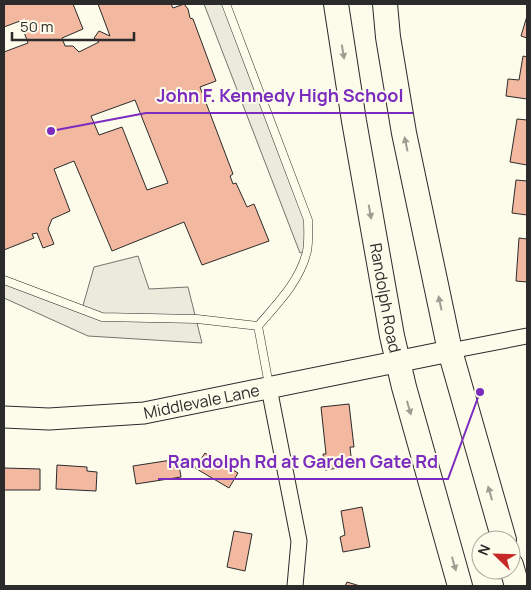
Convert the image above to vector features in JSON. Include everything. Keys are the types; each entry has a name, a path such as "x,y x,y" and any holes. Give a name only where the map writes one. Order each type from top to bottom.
{"main road":[{"name":"Randolph Road","path":"336,4 356,131 397,361 460,586"},
{"path":"385,4 388,37 404,133 450,351 501,530"}],"street":[{"path":"450,351 527,336"},
{"name":"Middlevale Lane","path":"4,416 49,419 144,413 450,351"},
{"path":"270,388 299,541 295,586"}],"lane":[{"path":"226,4 308,220 307,250 300,273 287,294 258,326"},
{"path":"4,280 102,317 197,319 258,326"},
{"path":"258,326 270,388"}],"shaded area":[{"path":"204,4 226,4 308,220 307,250 300,253"},
{"path":"138,256 149,289 188,287 202,343 88,336 4,298 4,280 82,309 94,267"}],"building":[{"path":"4,4 73,4 83,29 62,38 65,46 73,46 79,52 99,42 94,38 99,31 110,36 98,4 171,4 173,8 184,4 188,9 190,18 193,19 216,81 200,87 233,174 230,176 233,184 236,183 247,207 254,204 269,241 202,265 184,222 112,251 74,161 54,169 70,211 52,219 48,229 54,244 43,248 37,233 32,234 34,238 4,250 4,52 28,43 20,21 4,27","holes":["135,100 168,183 147,190 122,127 99,135 91,116"]},
{"path":"527,16 527,38 521,36"},
{"path":"523,56 527,57 527,99 506,96 508,79 519,80"},
{"path":"517,119 527,120 527,165 510,162"},
{"path":"516,180 527,181 527,215 512,213"},
{"path":"519,238 527,239 527,282 516,281"},
{"path":"349,404 354,447 350,447 352,466 325,470 323,454 326,454 321,407"},
{"path":"205,453 238,473 229,488 195,468"},
{"path":"178,459 181,477 136,484 133,466"},
{"path":"57,465 87,467 87,471 97,472 96,491 56,489"},
{"path":"4,468 40,469 40,490 4,490"},
{"path":"362,507 370,547 343,552 340,537 345,535 341,511"},
{"path":"234,531 252,534 245,571 227,567"},
{"path":"347,582 360,586 345,586"}],"place":[{"name":"John F. Kennedy High School","path":"51,131"},
{"name":"Randolph Rd at Garden Gate Rd","path":"480,392"}]}
